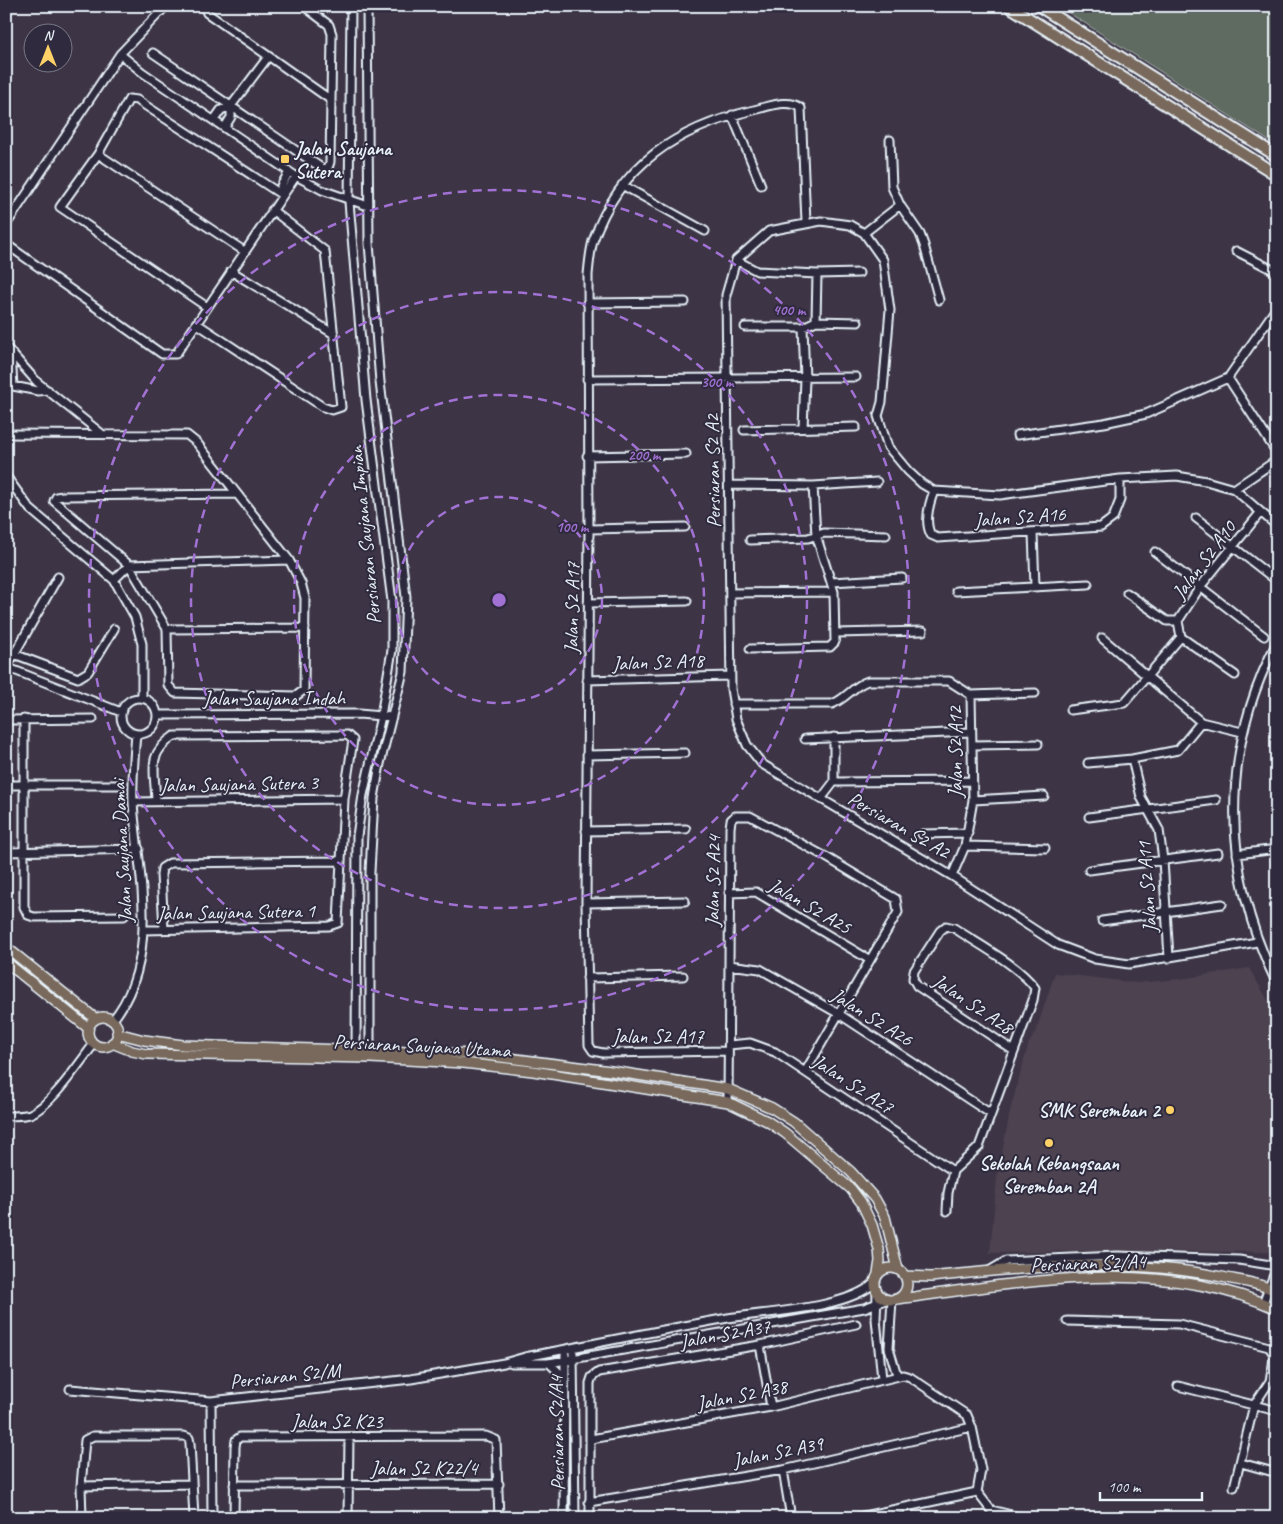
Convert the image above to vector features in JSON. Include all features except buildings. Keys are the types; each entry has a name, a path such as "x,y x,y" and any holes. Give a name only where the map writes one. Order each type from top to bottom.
{"highway":[{"path":"1009,6 1277,175"},
{"path":"1039,6 1277,156"}],"main road":[{"path":"6,947 96,1019"},
{"path":"6,962 88,1028 89,1037 94,1044 101,1046 112,1043 117,1033 112,1021 104,1017 96,1019 88,1028"},
{"name":"Persiaran Saujana Utama","path":"117,1033 144,1040 183,1045 356,1054"},
{"name":"Persiaran Saujana Utama","path":"112,1043 146,1054 370,1054 505,1057 728,1089 772,1108 794,1122 851,1172 875,1199 882,1211 892,1239 898,1269"},
{"name":"Persiaran Saujana Utama","path":"370,1054 492,1065 728,1102 767,1120 851,1189 861,1202 872,1225 879,1249 878,1273"},
{"name":"Persiaran S2/A4","path":"905,1276 987,1272 1099,1261 1173,1267 1273,1290"},
{"path":"887,1268 898,1269 907,1281 905,1292 892,1300 877,1294 874,1284 878,1273 887,1268"},
{"name":"Persiaran S2/A4","path":"892,1300 1011,1284 1120,1276 1186,1281 1222,1288 1277,1309"}],"street":[{"path":"6,225 120,54 166,6"},
{"path":"204,6 207,13 331,100"},
{"path":"153,53 323,169 328,168 330,162 332,34 329,25 304,6"},
{"name":"Persiaran Saujana Impian","path":"351,6 349,202 366,400 392,601 392,650 381,716 363,795 357,836 356,1054"},
{"name":"Persiaran Saujana Impian","path":"367,6 368,206 379,372 406,597 403,672 374,798 370,872 370,1054"},
{"path":"120,54 142,72 289,172 349,202 368,206"},
{"path":"214,120 221,110 231,106 268,57"},
{"path":"207,307 60,207 98,154 129,99 137,100 282,195"},
{"name":"Jalan S2 A17","path":"729,1048 593,1052 588,1045 586,904 589,529 587,303 592,243 608,207 622,185 639,166 664,146 689,130 732,115 777,104 797,104 801,108 806,222"},
{"path":"225,127 231,117 231,106"},
{"path":"732,115 761,185"},
{"path":"890,140 891,180 900,206 922,239 939,300"},
{"path":"98,154 244,251"},
{"path":"282,195 281,186 289,172"},
{"path":"8,246 162,354 176,354 296,176"},
{"path":"622,185 705,232"},
{"path":"864,234 900,206"},
{"path":"196,323 323,407 332,410 341,407 325,251 272,210"},
{"path":"859,273 817,274 757,271 736,260 769,231 806,222 821,221 850,225 864,234 883,260 890,310 882,402 878,416 888,447 908,471 922,484 934,491 1000,495 1120,479 1177,476 1206,480 1234,489 1277,526"},
{"path":"1236,250 1277,272"},
{"name":"Persiaran S2 A2","path":"736,260 726,295 730,485 730,676 736,719 747,745 762,764 952,876 1058,945 1096,959 1129,964 1257,942"},
{"path":"231,271 334,334"},
{"path":"816,321 817,274"},
{"path":"587,303 685,302"},
{"path":"1017,435 1104,423 1146,414 1228,378 1277,308"},
{"path":"745,327 803,327 816,321 858,322"},
{"path":"803,327 805,379 803,428"},
{"path":"6,346 37,382 102,434"},
{"path":"11,354 13,386 29,390 48,390"},
{"path":"587,379 805,379 856,377"},
{"path":"1228,378 1277,453"},
{"path":"744,430 856,427"},
{"path":"6,434 187,435 197,442 289,560 301,583 305,598 304,690 296,696 174,693 168,685 167,629 129,565 55,502 56,497 63,496 237,494"},
{"path":"587,456 686,454"},
{"path":"1234,489 1277,460"},
{"path":"6,476 30,509 114,580 135,618 142,644 142,698"},
{"name":"Jalan S2 A16","path":"934,491 929,504 928,530 931,536 938,538 1033,533 1102,527 1114,518 1120,500 1120,479"},
{"path":"730,485 813,486 877,482"},
{"path":"750,649 830,647 835,642 834,592 816,536 813,486"},
{"name":"Jalan S2 A10","path":"1181,637 1178,621 1200,587 1260,513"},
{"path":"1196,518 1277,581"},
{"path":"589,529 685,527"},
{"path":"750,540 808,538 824,533 886,534"},
{"path":"1033,533 1035,586"},
{"path":"1155,552 1264,636"},
{"path":"114,580 129,565 289,560"},
{"path":"58,577 9,652 6,667 121,712"},
{"path":"831,582 902,578"},
{"path":"956,591 1088,584"},
{"path":"730,593 834,592"},
{"path":"1127,593 1167,622 1178,621"},
{"path":"588,603 687,601"},
{"path":"167,629 305,628"},
{"path":"9,652 78,678 88,672 114,629"},
{"path":"836,633 923,631"},
{"path":"1070,710 1121,704 1181,637 1235,675"},
{"path":"1102,638 1148,675 1201,722 1242,732"},
{"path":"1276,645 1251,700 1242,732 1235,779 1236,854 1239,871 1257,942 1277,984"},
{"name":"Jalan S2 A18","path":"588,680 730,676"},
{"name":"Jalan S2 A12","path":"733,704 832,704 842,701 862,682 868,680 948,680 971,695 973,800 965,846 952,876"},
{"path":"971,695 1035,693"},
{"path":"142,698 151,702 157,715 151,729 136,734 124,726 121,712 127,703 142,698"},
{"name":"Jalan Saujana Indah","path":"157,715 392,717"},
{"path":"6,720 93,719"},
{"path":"24,720 24,907 28,915 34,917 124,916"},
{"path":"1088,763 1132,759 1178,750 1201,722"},
{"path":"805,738 971,732"},
{"name":"Jalan Saujana Damai","path":"112,1021 121,1010 134,978 143,930 143,896 133,802 136,734"},
{"path":"156,800 154,758 162,744 174,736 347,735 353,740 344,799 340,861 170,863 162,868 161,875 164,929"},
{"path":"821,798 834,782 834,738"},
{"path":"972,745 1038,744"},
{"path":"588,755 685,753"},
{"name":"Jalan S2 A11","path":"1132,759 1141,798 1158,830 1163,860 1169,958"},
{"path":"834,782 972,781"},
{"path":"6,785 120,786"},
{"path":"973,800 1044,796"},
{"name":"Jalan Saujana Sutera 3","path":"133,802 156,800 344,799"},
{"path":"1089,817 1216,800"},
{"name":"Jalan S2 A24","path":"728,1102 731,820 736,816 750,816 826,857 896,899 898,912 870,960"},
{"path":"586,831 686,829"},
{"path":"922,834 968,833"},
{"path":"965,846 1045,848"},
{"path":"6,852 139,849"},
{"path":"1236,854 1277,849"},
{"path":"1089,870 1218,853"},
{"name":"Jalan Saujana Sutera 1","path":"143,930 329,926 338,923 340,918 340,861"},
{"name":"Jalan S2 A25","path":"729,893 756,892 870,960"},
{"path":"586,904 685,901"},
{"path":"1102,921 1222,904"},
{"name":"Jalan S2 A28","path":"946,926 954,928 1009,965 1030,981 1035,988 1033,1000 1014,1051 917,986 913,978 914,971 940,931 946,926"},
{"path":"805,1072 870,960"},
{"name":"Jalan S2 A26","path":"729,966 760,968 839,1014 991,1114"},
{"path":"587,978 682,976"},
{"name":"Jalan S2 A27","path":"729,1048 750,1043 775,1052 953,1171"},
{"path":"6,1116 24,1115 38,1110 51,1097 94,1044"},
{"path":"947,1211 953,1171 978,1147 1014,1051"},
{"path":"1099,1261 1196,1258 1239,1260 1277,1267 1273,1290 1264,1303"},
{"path":"504,1363 565,1349 728,1318 833,1301 865,1292 874,1284"},
{"path":"877,1294 876,1319 882,1379"},
{"path":"504,1363 549,1362 864,1308 892,1300 889,1348 897,1374 910,1377 968,1415 981,1470 977,1492 991,1510 1023,1518"},
{"path":"864,1308 870,1311 876,1319"},
{"path":"1067,1321 1179,1324 1269,1347 1274,1354 1275,1366 1270,1380 1254,1405 1234,1487"},
{"name":"Jalan S2 A37","path":"591,1439 590,1383 592,1377 599,1372 760,1345 856,1324"},
{"path":"760,1345 771,1407"},
{"name":"Persiaran S2/A4","path":"573,1348 575,1518"},
{"name":"Persiaran S2/A4","path":"564,1518 565,1349"},
{"path":"549,1362 565,1378"},
{"name":"Persiaran S2/M","path":"70,1389 211,1401 411,1379 504,1363"},
{"name":"Jalan S2 A38","path":"591,1439 771,1407 897,1374"},
{"path":"1178,1386 1277,1411"},
{"path":"211,1401 212,1518"},
{"name":"Jalan S2 A39","path":"589,1502 782,1470 972,1427"},
{"path":"82,1518 81,1486 84,1440 94,1436 184,1436 189,1438 190,1443 194,1518"},
{"name":"Jalan S2 K23","path":"234,1485 234,1447 236,1440 240,1437 486,1436 496,1440 499,1484"},
{"path":"348,1518 349,1437"},
{"path":"590,1518 591,1439"},
{"path":"1240,1463 1277,1473"},
{"path":"782,1470 791,1518"},
{"path":"81,1486 192,1484"},
{"path":"498,1518 499,1484"},
{"name":"Jalan S2 K22/4","path":"234,1485 499,1484"},
{"path":"234,1485 234,1518"},
{"path":"854,1518 977,1492"}],"shaded area":[{"path":"1058,6 1277,6 1277,146"},
{"name":"SMK Seremban 2","path":"1249,968 1277,1016 1277,1234 1270,1252 1094,1251 990,1253 997,1178 1011,1107 1029,1043 1036,1031 1055,973 1137,983 1181,979"}],"place":[{"name":"Jalan Saujana Sutera","path":"285,159"},
{"name":"SMK Seremban 2","path":"1170,1110"},
{"name":"Sekolah Kebangsaan Seremban 2A","path":"1049,1143"}]}
